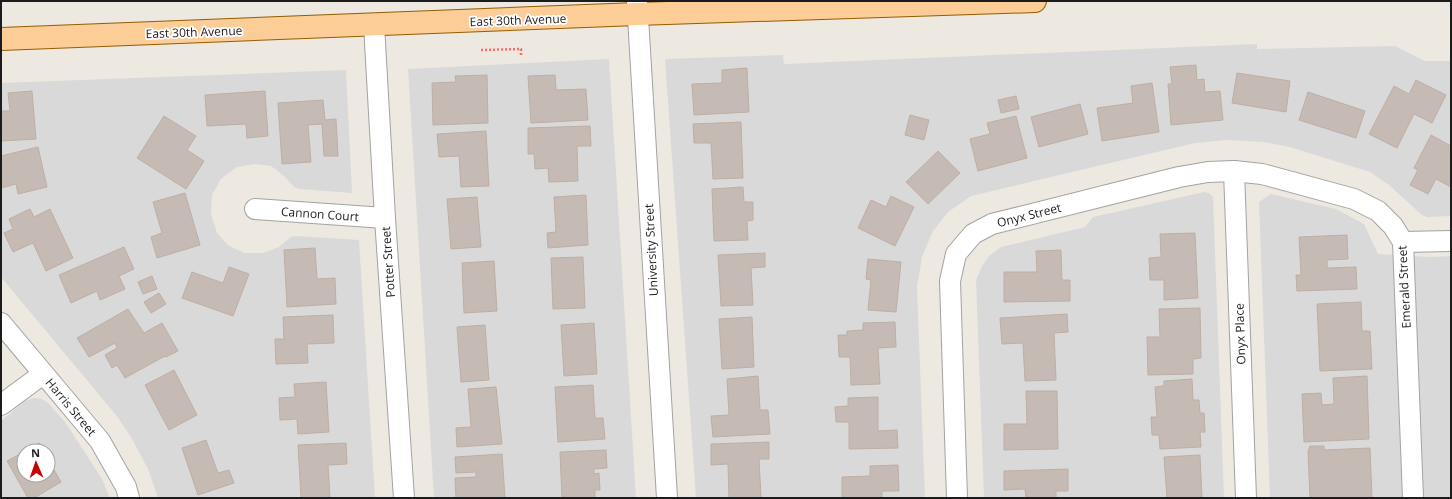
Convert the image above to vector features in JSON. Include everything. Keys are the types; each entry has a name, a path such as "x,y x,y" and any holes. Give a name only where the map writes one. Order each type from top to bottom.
{"main road":[{"name":"East 30th Avenue","path":"1,39 374,25 637,8 1035,1"}],"street":[{"name":"University Street","path":"637,8 666,498"},
{"name":"Potter Street","path":"374,25 385,218 404,498"},
{"name":"Emerald Street","path":"1234,171 1262,174 1354,199 1378,211 1393,226 1403,242 1413,498"},
{"name":"Onyx Street","path":"957,498 950,281 956,254 973,234 992,224 1179,177 1208,172 1234,171"},
{"name":"Onyx Place","path":"1234,171 1246,498"},
{"name":"Cannon Court","path":"255,209 385,218"},
{"path":"1403,242 1451,241"},
{"name":"Harris Street","path":"1,323 100,441 126,487 129,498"},
{"path":"1,406 43,374"}],"path":[{"path":"481,50 521,49 521,56"}],"shaded area":[{"path":"1257,44 1257,49 1395,46 1425,61 1451,61 1451,216 1427,217 1422,215 1389,185 1370,172 1290,147 1264,142 1227,140 1195,143 971,196 948,212 933,231 922,257 917,287 925,498 696,498 665,59 783,55 784,64"},
{"path":"609,59 636,498 434,498 408,69"},
{"path":"346,70 352,193 299,189 294,187 284,176 271,166 255,164 237,167 221,179 212,195 211,214 217,233 229,246 245,253 263,253 279,247 291,237 297,236 359,240 375,498 158,498 148,469 131,437 116,415 1,277 1,83"},
{"path":"1204,192 1209,193 1213,197 1224,498 984,498 976,280 982,266 989,256 1001,247 1085,227 1093,217"},
{"path":"1271,194 1336,209 1364,224 1378,254 1430,257 1451,256 1451,498 1270,498 1259,202"},
{"path":"34,398 42,399 48,403 65,422 102,479 110,498 1,498 1,421 25,401"}],"building":[{"path":"1196,65 1197,80 1204,79 1205,92 1220,91 1223,120 1171,125 1168,84 1172,84 1170,67"},
{"path":"747,68 749,112 694,115 692,84 722,83 722,70"},
{"path":"1237,73 1290,81 1286,112 1232,103"},
{"path":"487,75 488,123 433,125 432,83 456,82 455,76"},
{"path":"555,75 556,90 586,89 588,120 531,123 528,76"},
{"path":"1416,80 1446,95 1432,123 1414,114 1397,148 1369,134 1394,86 1409,94"},
{"path":"1152,83 1159,132 1102,141 1097,108 1133,103 1131,86"},
{"path":"32,91 36,139 1,141 1,111 10,111 8,93"},
{"path":"265,91 268,136 247,138 246,124 207,126 205,95"},
{"path":"1308,92 1365,111 1356,138 1299,120"},
{"path":"1016,96 1019,109 1001,113 998,100"},
{"path":"323,100 325,120 336,119 338,156 324,156 322,124 308,125 311,162 282,164 278,103"},
{"path":"1080,104 1088,134 1039,147 1031,117"},
{"path":"910,115 929,120 924,140 905,135"},
{"path":"164,116 196,136 187,150 204,161 186,189 137,158"},
{"path":"1016,116 1027,158 978,171 970,139 990,134 987,123"},
{"path":"741,122 743,178 713,179 711,143 694,143 693,124"},
{"path":"590,126 591,146 577,146 578,181 549,182 548,168 535,169 534,154 528,154 528,128"},
{"path":"486,131 489,186 461,187 459,156 439,157 437,134"},
{"path":"1431,135 1451,146 1451,187 1436,179 1428,194 1410,185 1418,170 1414,168"},
{"path":"38,147 47,187 18,194 16,184 1,188 1,156"},
{"path":"938,151 960,173 928,204 906,182"},
{"path":"743,187 744,202 753,202 753,220 747,221 748,240 714,241 712,189"},
{"path":"185,193 200,245 157,258 151,237 162,233 153,202"},
{"path":"586,195 588,245 548,248 547,233 556,232 554,197"},
{"path":"891,196 914,207 895,246 858,228 871,200 886,207"},
{"path":"477,197 481,247 451,249 447,199"},
{"path":"30,209 34,217 50,209 73,258 46,271 33,243 13,252 4,233 13,229 9,219"},
{"path":"1195,233 1198,298 1164,300 1164,280 1150,280 1149,258 1161,257 1160,234"},
{"path":"1347,235 1348,259 1327,260 1327,268 1356,267 1357,289 1297,291 1296,275 1301,275 1299,237"},
{"path":"124,247 134,269 119,276 125,289 100,300 97,291 71,303 59,275"},
{"path":"315,248 317,279 335,278 336,304 287,307 284,250"},
{"path":"1061,250 1062,280 1070,280 1070,301 1004,302 1004,272 1037,272 1036,251"},
{"path":"765,253 765,267 751,268 753,305 721,306 718,255"},
{"path":"583,257 585,308 553,309 551,258"},
{"path":"868,259 901,262 896,312 868,310 871,280 866,279"},
{"path":"494,261 497,311 464,313 462,263"},
{"path":"229,267 249,274 233,316 182,298 192,272 223,283"},
{"path":"152,276 157,289 143,294 138,282"},
{"path":"159,293 166,304 151,313 144,302"},
{"path":"1361,302 1362,331 1370,331 1372,369 1320,371 1317,304"},
{"path":"1200,308 1201,358 1193,359 1193,374 1148,375 1147,337 1160,337 1159,309"},
{"path":"128,309 144,333 162,323 178,351 166,357 165,356 125,378 117,365 112,368 105,355 117,348 115,343 89,357 77,338"},
{"path":"1067,314 1068,332 1054,333 1056,380 1025,381 1023,343 1002,344 1000,318"},
{"path":"333,315 334,343 307,344 308,363 276,364 275,339 284,339 283,317"},
{"path":"752,317 754,367 722,369 719,319"},
{"path":"895,322 896,347 878,348 880,384 851,385 850,357 839,357 838,335 847,335 847,331 863,330 863,323"},
{"path":"594,323 597,374 564,376 561,325"},
{"path":"485,325 489,380 461,382 457,327"},
{"path":"174,370 197,415 169,430 145,385"},
{"path":"758,376 760,410 768,410 770,434 713,437 711,416 729,415 727,379"},
{"path":"1367,376 1369,439 1304,442 1302,394 1321,393 1322,405 1334,404 1333,378"},
{"path":"1192,379 1193,400 1199,400 1200,413 1204,413 1205,432 1200,432 1201,447 1160,449 1159,435 1152,435 1151,417 1157,417 1155,387 1164,386 1164,381"},
{"path":"326,382 329,432 298,434 297,419 280,420 279,398 295,397 294,384"},
{"path":"593,385 595,418 603,418 605,439 558,442 555,387"},
{"path":"496,387 502,444 457,447 456,428 471,427 468,389"},
{"path":"1026,391 1057,391 1058,449 1004,450 1004,424 1027,424"},
{"path":"878,397 878,431 897,430 898,448 849,449 849,422 836,422 835,407 848,406 848,398"},
{"path":"206,440 218,473 229,470 234,483 198,495 182,448"},
{"path":"769,442 769,459 759,459 761,498 729,498 728,464 711,465 711,444"},
{"path":"346,443 347,464 328,465 330,498 301,498 298,445"},
{"path":"1310,446 1324,446 1324,450 1370,448 1372,498 1310,498 1308,451"},
{"path":"606,450 607,468 594,469 594,474 599,473 600,490 595,490 595,498 562,498 560,452"},
{"path":"502,454 505,498 456,498 455,478 476,477 476,472 456,473 455,457"},
{"path":"1200,455 1202,498 1167,498 1164,457"},
{"path":"16,456 16,477 7,461"},
{"path":"898,465 899,491 882,491 882,498 842,498 842,477 870,476 870,466"},
{"path":"1068,469 1068,491 1056,491 1056,498 1026,498 1025,489 1004,490 1004,471"},
{"path":"56,473 61,482 34,498 28,498 19,483 56,483"}]}
